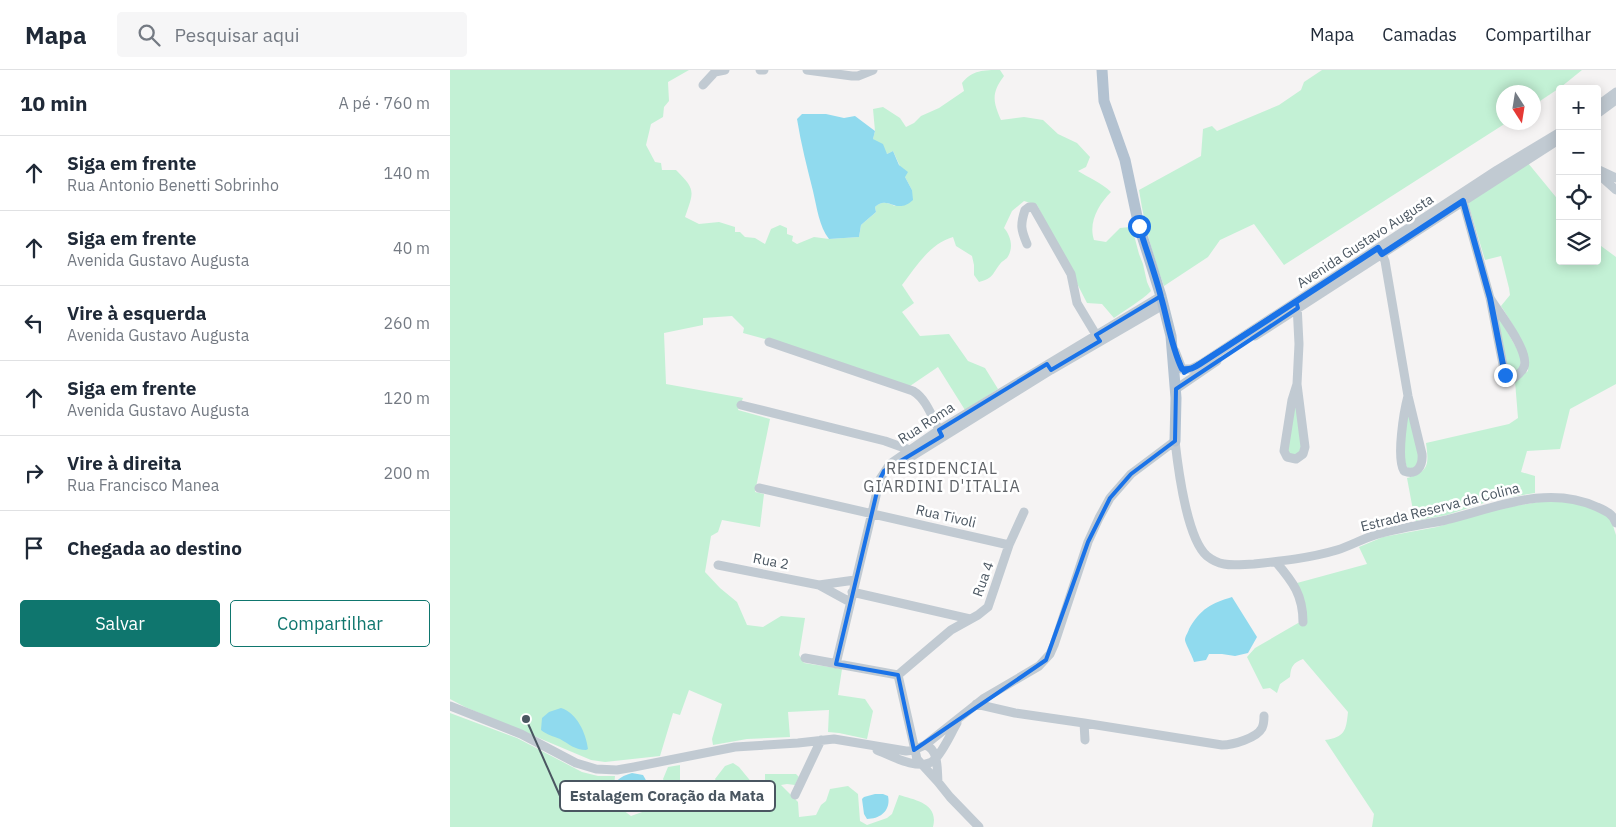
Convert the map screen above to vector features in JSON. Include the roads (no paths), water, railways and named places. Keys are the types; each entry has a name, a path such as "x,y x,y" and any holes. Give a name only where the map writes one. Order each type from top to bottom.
{"main road":[{"path":"1102,70 1104,101 1125,160 1139,226 1162,301 1172,342 1176,389 1175,441"}],"street":[{"path":"702,84 715,72 725,70"},
{"path":"807,70 852,76 858,76 873,70"},
{"path":"1601,103 1616,92"},
{"path":"1601,111 1616,100"},
{"name":"Avenida Gustavo Augusta","path":"1172,342 1182,369 1191,369 1463,201 1556,139"},
{"name":"Avenida Gustavo Augusta","path":"1380,251 1497,170 1556,139"},
{"path":"1601,171 1616,178"},
{"path":"1599,175 1616,190"},
{"path":"1463,201 1490,298 1505,375 1506,378 1513,378 1522,371 1525,366 1525,360 1508,324 1490,298"},
{"path":"1027,244 1021,227 1025,210 1033,207 1071,274 1077,303 1098,338"},
{"path":"1380,251 1386,261 1408,396 1422,454 1421,465 1413,473 1404,470 1401,462 1402,420 1408,396"},
{"name":"Rua Roma","path":"872,514 880,479 890,464 1162,301"},
{"path":"1297,304 1299,344 1297,384 1305,447 1303,454 1296,459 1287,457 1284,451 1292,400 1297,384"},
{"name":"Avenida Gustavo Augusta","path":"1176,389 1297,304"},
{"path":"769,342 913,391 923,400 940,433"},
{"path":"741,406 885,441 912,452"},
{"path":"450,706 521,734 576,763 596,770 634,767 735,747 821,740 840,739 898,750 914,750 926,745 976,704 1034,670 1046,660 1054,645 1088,542 1110,498 1131,474 1175,441"},
{"name":"Estrada Reserva da Colina","path":"1175,441 1180,480 1190,520 1202,551 1212,560 1225,565 1276,562 1318,555 1338,550 1389,531 1446,520 1496,505 1540,498 1563,498 1588,503 1608,512 1616,524"},
{"name":"Rua Tivoli","path":"759,488 1009,545"},
{"name":"Rua 4","path":"898,675 952,630 988,607 1009,545 1024,512"},
{"path":"836,664 872,514"},
{"path":"1276,562 1291,579 1298,592 1303,622"},
{"name":"Rua 2","path":"718,565 819,585 850,602"},
{"name":"Rua 2","path":"819,585 855,580"},
{"path":"852,592 970,619"},
{"path":"944,614 952,630"},
{"path":"805,658 898,675 914,750 921,764 979,827"},
{"path":"976,704 1015,713 1229,745 1257,734 1263,728 1264,716"},
{"path":"858,742 908,762 929,763 936,758 960,718"},
{"path":"1084,722 1084,740"},
{"path":"795,796 821,740"},
{"path":"926,745 931,747 936,758 938,782"}],"water":[{"path":"802,114 826,114 844,118 855,116 875,131 873,139 883,144 887,154 893,151 899,165 908,172 905,177 912,190 913,200 902,206 884,203 875,207 876,212 861,225 859,237 829,239 819,216 802,146 797,119"},
{"path":"1232,597 1257,637 1248,653 1235,656 1209,654 1206,660 1194,662 1185,640 1193,622 1207,608"},
{"path":"561,708 572,714 580,724 588,749 575,748 541,730 542,718 549,712"},
{"path":"632,773 643,775 648,791 645,798 632,809 618,801 613,790 617,780"},
{"path":"875,794 888,796 888,806 881,815 867,819 864,814 862,799"}],"place":[{"name":"Estalagem Coração da Mata","path":"526,719"}],"district":[{"name":"RESIDENCIAL GIARDINI D'ITALIA","path":"942,477"}]}
